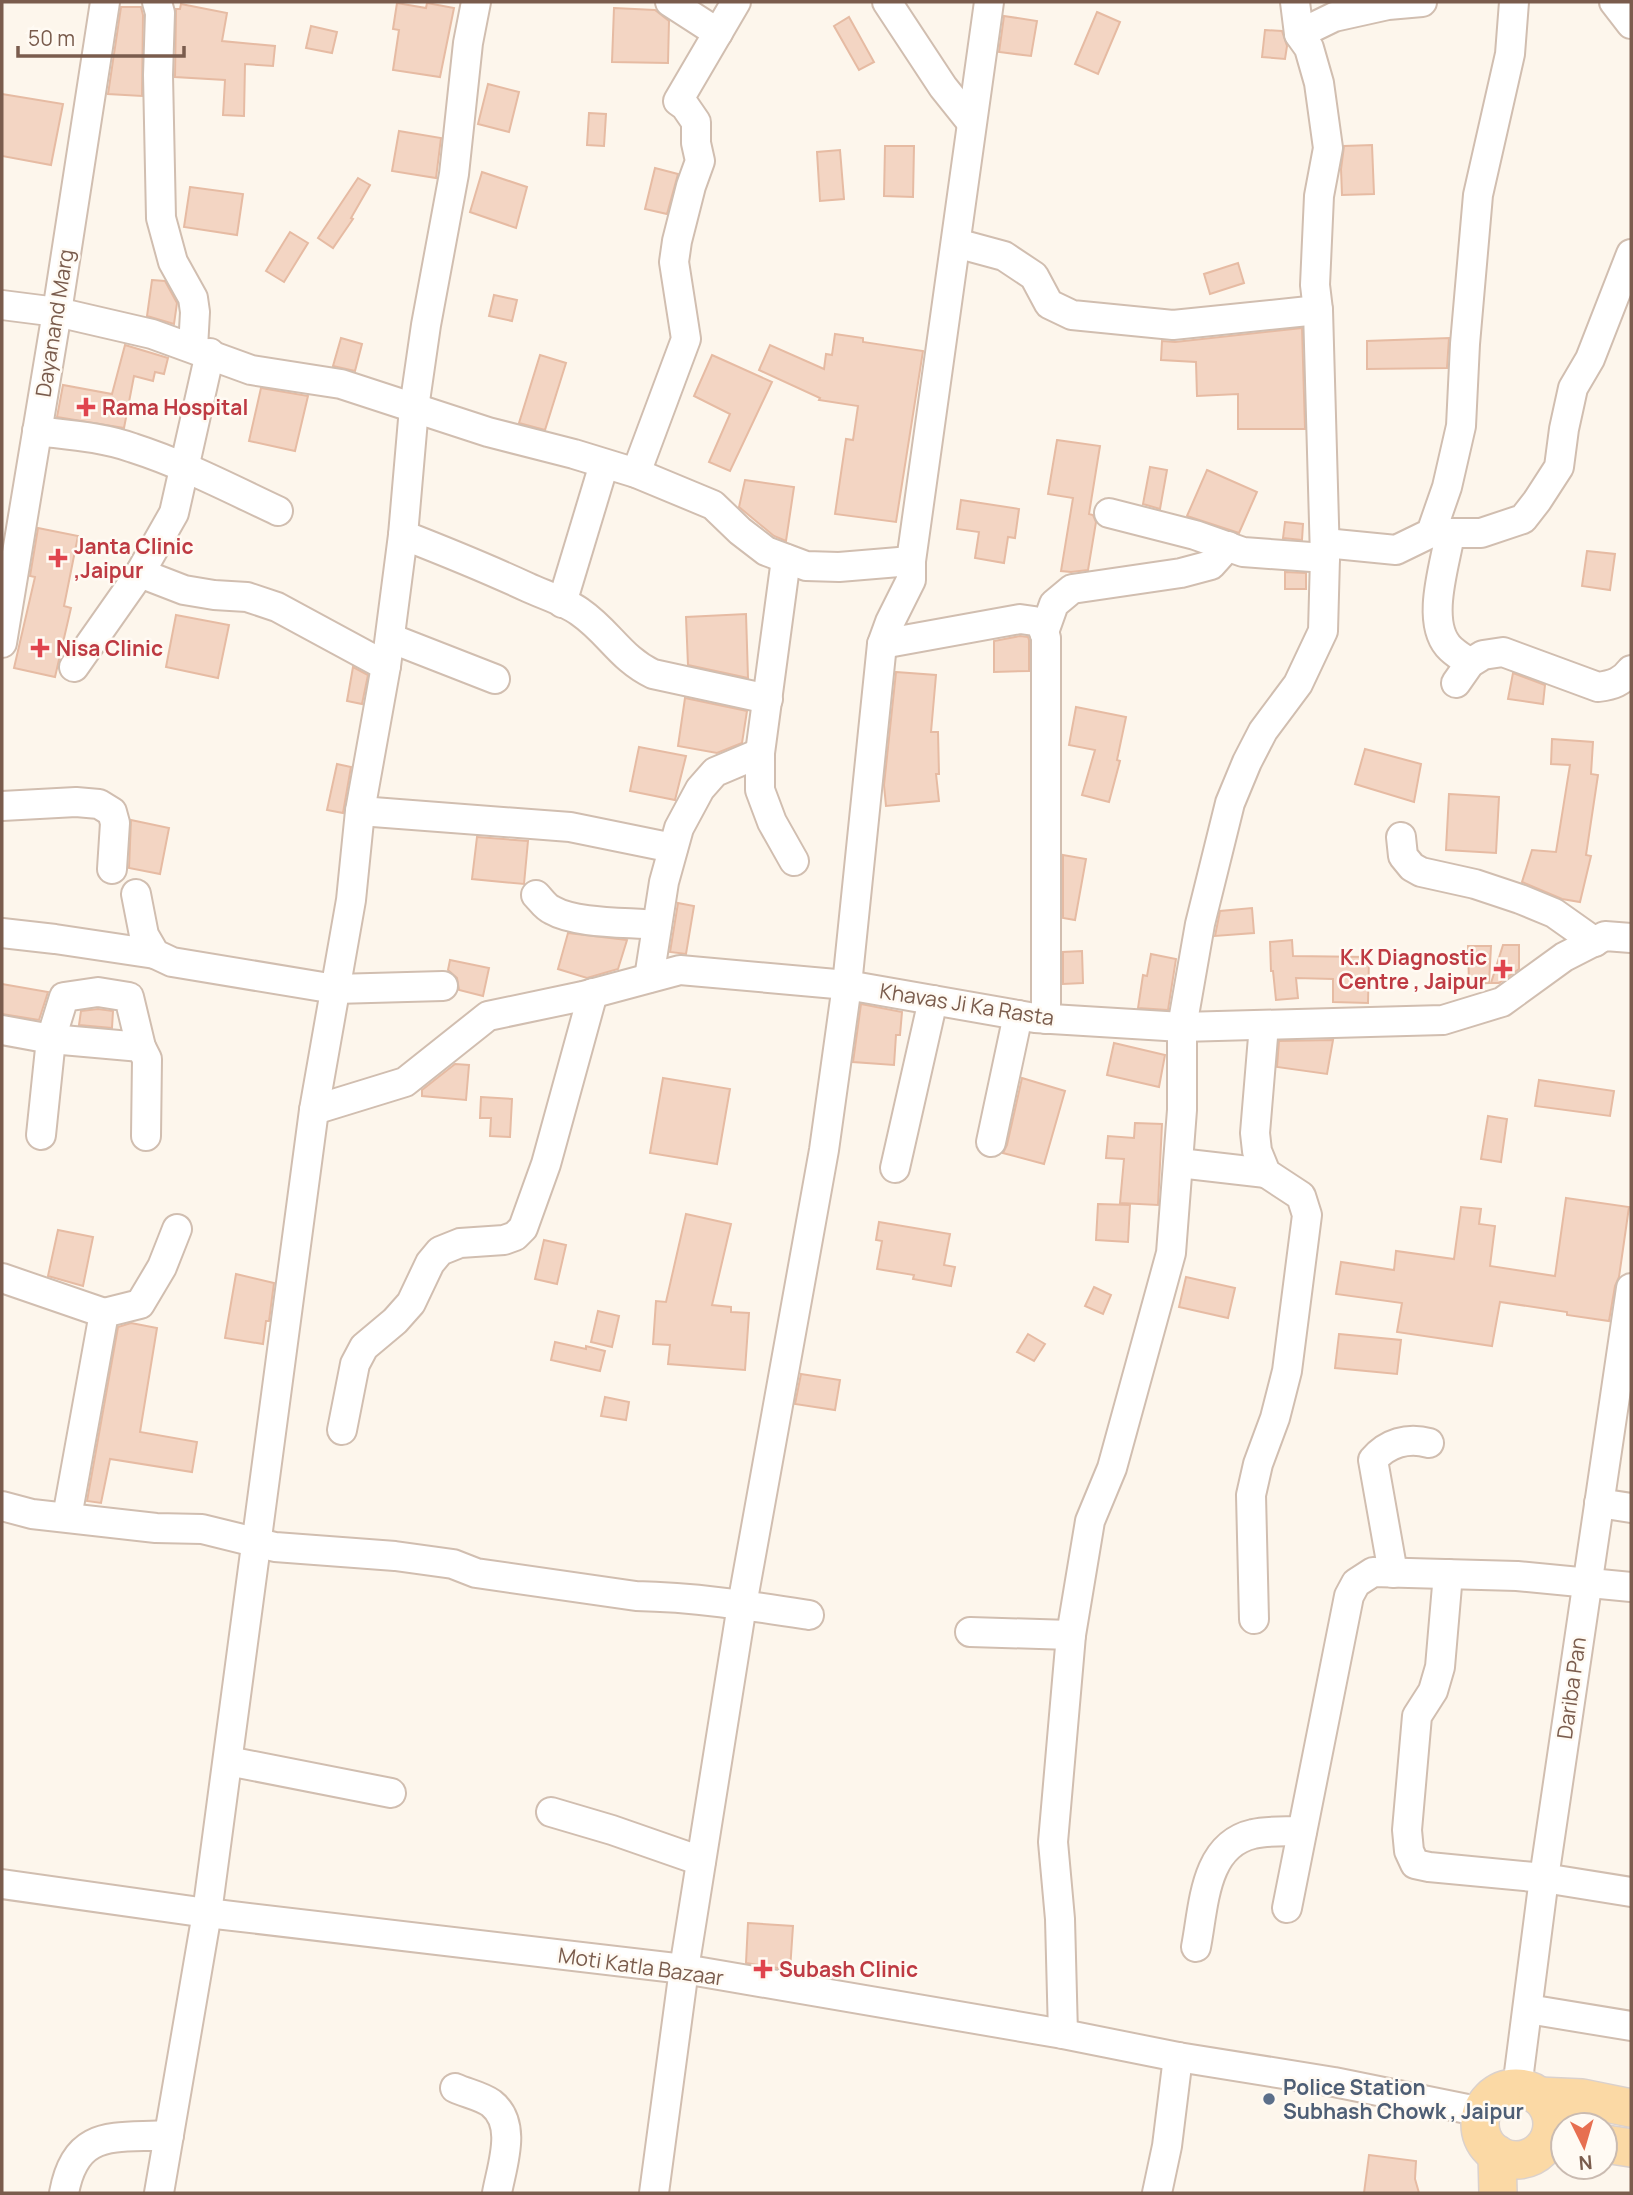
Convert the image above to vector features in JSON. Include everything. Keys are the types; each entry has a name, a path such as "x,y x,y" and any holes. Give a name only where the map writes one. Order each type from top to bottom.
{"main road":[{"path":"1534,2147 1486,2144 1481,2134 1482,2112 1496,2094 1506,2090 1528,2092 1582,2098 1631,2108"},
{"path":"1498,2193 1552,2126 1546,2105 1528,2092"},
{"path":"1514,2193 1534,2147"}],"street":[{"name":"Dayanand Marg","path":"2,643 57,312 104,2"},
{"path":"74,667 140,573 174,513 184,468 202,351 193,299 173,262 161,218 158,75 160,13 156,2"},
{"path":"159,2193 207,1913 314,1110 351,900 360,811 388,652 403,534 414,408 454,174 468,43 476,2"},
{"path":"670,2 718,33"},
{"path":"636,473 686,339 674,262 691,186 700,161 696,143 696,122 678,101 736,2"},
{"path":"887,2 943,87 971,122"},
{"path":"659,2191 684,1969 701,1861 742,1605 824,1150 847,985 882,644 911,580 911,561 989,2"},
{"path":"1063,2034 1060,1919 1054,1842 1071,1635 1090,1521 1112,1468 1171,1254 1182,1110 1182,1027 1200,924 1230,803 1247,762 1263,731 1298,684 1323,631 1325,550 1315,285 1319,196 1328,148 1319,83 1309,48 1299,34 1295,2"},
{"path":"1299,34 1334,17 1388,5 1422,2"},
{"path":"1514,2 1510,54 1478,195 1461,426 1447,487 1441,533 1437,620 1443,638 1463,673 1483,655 1503,652 1598,687 1624,679 1631,670"},
{"path":"1615,2 1631,24"},
{"path":"956,243 1004,256 1034,276 1049,303 1072,315 1173,325 1318,310"},
{"path":"1109,513 1195,535 1243,552 1395,550 1441,533 1481,533 1522,519 1559,467 1573,388 1590,359 1631,254"},
{"path":"2,305 57,312 152,334 251,370 341,384 488,432 636,473 713,505 766,551 806,566 839,568 911,561"},
{"path":"37,431 92,438 132,447 278,511"},
{"path":"562,603 604,464"},
{"path":"403,534 578,610 600,627 624,656 653,674 768,699"},
{"path":"1044,632 1054,604 1072,589 1181,573 1211,565 1228,546"},
{"path":"786,559 760,753 760,790 772,822 794,861"},
{"path":"140,573 184,590 247,597 388,652 427,651 495,679"},
{"path":"882,644 1020,619 1042,625 1046,638 1032,1017 991,1142"},
{"path":"649,978 664,882 679,828 700,789 715,772 760,753"},
{"path":"2,806 76,802 99,804 112,812 115,823 112,869"},
{"path":"360,811 570,827 673,848"},
{"path":"1401,837 1403,856 1412,867 1421,872 1475,884 1520,899 1554,913 1595,942"},
{"path":"136,894 144,935 155,954"},
{"path":"536,895 549,909 562,915 657,925"},
{"path":"2,933 155,954 172,962 335,989 443,986"},
{"name":"Khavas Ji Ka Rasta","path":"314,1110 405,1082 488,1016 680,970 847,985 1032,1017 1182,1027 1443,1020 1502,1002 1564,957 1605,936 1631,938"},
{"path":"41,1135 51,1039 64,997 98,992 129,997 141,1046 147,1059 146,1136"},
{"path":"342,1430 359,1355 364,1347 395,1321 411,1303 430,1264 440,1251 460,1243 504,1240 523,1228 546,1164 593,993"},
{"path":"895,1168 933,1000"},
{"path":"1264,1025 1255,1133 1256,1151 1266,1173"},
{"path":"2,1030 51,1039 141,1046"},
{"path":"1179,1163 1266,1173 1301,1196 1307,1215 1287,1371 1251,1495 1254,1619"},
{"path":"2,1278 104,1313 140,1304 162,1267 177,1229"},
{"name":"Dariba Pan","path":"1528,2092 1528,2009 1544,1878 1631,1288"},
{"path":"67,1517 104,1313"},
{"path":"1393,1573 1373,1460 1396,1443 1409,1440 1429,1443"},
{"path":"1599,1503 1631,1508"},
{"path":"2,1506 32,1514 156,1528 202,1529 275,1547 394,1556 453,1564 476,1573 636,1596 711,1600 809,1615"},
{"path":"1287,1908 1349,1596 1356,1583 1373,1572 1587,1581 1631,1587"},
{"path":"1448,1574 1440,1667 1433,1691 1417,1716 1407,1830 1409,1851 1415,1864 1544,1878 1631,1892"},
{"path":"970,1632 1071,1635"},
{"path":"228,1761 391,1793"},
{"path":"551,1812 701,1861"},
{"path":"1196,1947 1212,1868 1226,1847 1252,1833 1302,1831"},
{"name":"Moti Katla Bazaar","path":"2,1884 207,1913 684,1969 1334,2082 1482,2112"},
{"path":"1528,2009 1631,2026"},
{"path":"1157,2193 1167,2146 1178,2057"},
{"path":"455,2088 490,2102 501,2114 506,2127 506,2140 497,2193"},
{"path":"64,2193 71,2167 82,2150 100,2140 169,2135"}],"building":[{"path":"397,3 426,8 427,3 454,8 440,77 393,70 399,30 393,29"},
{"path":"181,4 227,13 222,41 275,46 273,66 245,64 244,116 223,115 225,80 175,77 176,9 180,9"},
{"path":"121,7 141,7 143,15 142,96 108,94"},
{"path":"614,8 655,10 669,21 668,63 612,62"},
{"path":"1097,12 1120,22 1098,74 1075,64"},
{"path":"1004,16 1037,21 1031,56 999,52"},
{"path":"849,17 874,62 859,70 834,26"},
{"path":"311,26 337,32 332,53 306,48"},
{"path":"1265,30 1282,31 1287,46 1285,59 1262,57"},
{"path":"488,84 519,92 509,132 478,124"},
{"path":"2,94 63,104 51,165 2,156"},
{"path":"589,113 606,114 604,146 587,145"},
{"path":"399,131 441,138 436,178 392,171"},
{"path":"1372,145 1374,194 1342,195 1344,146"},
{"path":"885,146 914,146 913,197 884,196"},
{"path":"840,150 844,199 820,201 817,152"},
{"path":"655,168 678,174 667,214 645,209"},
{"path":"482,172 527,187 516,228 470,212"},
{"path":"358,178 370,185 351,218 353,219 333,248 318,238"},
{"path":"190,187 243,194 237,235 184,227"},
{"path":"290,232 308,243 284,282 266,271"},
{"path":"1238,263 1244,283 1210,294 1204,274"},
{"path":"152,280 165,281 177,303 174,324 147,316"},
{"path":"494,295 517,300 512,321 489,316"},
{"path":"1302,328 1305,429 1238,429 1238,394 1197,396 1196,362 1161,360 1162,341 1175,342"},
{"path":"835,334 863,338 863,342 923,351 896,522 835,514 846,439 853,440 858,406 819,400 820,398 759,370 770,345 824,369 826,354 832,355"},
{"path":"341,338 362,344 355,371 333,366"},
{"path":"1449,338 1447,368 1367,369 1367,341"},
{"path":"125,345 168,358 164,374 155,372 153,381 134,376 124,428 57,417 63,385 112,394"},
{"path":"540,355 566,363 545,430 519,423"},
{"path":"712,355 772,382 730,471 709,462 730,414 694,396"},
{"path":"261,388 308,396 295,451 249,441"},
{"path":"1057,440 1100,446 1089,514 1093,515 1096,522 1088,570 1061,571 1073,498 1048,494"},
{"path":"1150,467 1167,470 1160,509 1143,504"},
{"path":"1207,470 1257,492 1239,533 1187,516"},
{"path":"745,480 794,487 786,541 774,536 739,507"},
{"path":"961,500 1019,509 1015,538 1008,537 1004,563 975,558 979,532 957,529"},
{"path":"1285,522 1303,524 1302,540 1283,538"},
{"path":"38,528 78,536 64,606 71,608 55,677 14,668 35,577 30,576"},
{"path":"1587,551 1615,554 1610,590 1582,586"},
{"path":"1285,572 1306,573 1306,589 1285,589"},
{"path":"746,614 748,678 688,665 686,617"},
{"path":"176,615 229,625 218,678 166,667"},
{"path":"1028,637 1029,640 1029,671 994,672 994,641"},
{"path":"353,667 368,675 362,704 347,701"},
{"path":"896,672 936,675 931,732 938,732 939,774 936,774 939,801 886,806 884,785"},
{"path":"1513,673 1545,685 1543,704 1508,699"},
{"path":"685,698 747,711 742,743 717,753 678,746"},
{"path":"1076,707 1126,717 1117,760 1120,761 1109,802 1082,795 1095,750 1069,745"},
{"path":"1552,739 1593,742 1591,774 1598,775 1586,855 1591,856 1580,902 1562,899 1522,882 1532,850 1556,852 1570,765 1551,764"},
{"path":"639,747 686,756 675,800 630,791"},
{"path":"1365,749 1421,764 1414,802 1355,784"},
{"path":"337,764 351,767 343,813 327,810"},
{"path":"1449,794 1499,797 1496,853 1446,850"},
{"path":"131,820 169,828 160,874 129,868"},
{"path":"477,837 528,841 524,884 472,879"},
{"path":"1063,855 1086,859 1075,920 1063,918"},
{"path":"678,903 694,906 686,954 670,952"},
{"path":"1252,908 1254,933 1215,936 1220,911"},
{"path":"568,933 627,940 618,969 587,978 558,969"},
{"path":"1292,940 1293,956 1369,957 1368,1003 1333,1002 1333,979 1296,978 1298,998 1276,1000 1270,942"},
{"path":"1503,945 1519,945 1519,969 1499,983 1491,983"},
{"path":"1468,946 1491,946 1489,983 1469,984"},
{"path":"1082,951 1083,983 1063,984 1063,952"},
{"path":"1151,954 1176,959 1168,1010 1138,1008 1143,975 1147,976"},
{"path":"450,960 489,968 483,996 459,990 457,978 448,970"},
{"path":"2,984 48,992 39,1020 2,1014"},
{"path":"861,1004 902,1012 900,1035 896,1035 894,1065 853,1062"},
{"path":"81,1011 113,1011 112,1028 79,1025"},
{"path":"1333,1040 1327,1074 1277,1067 1279,1041"},
{"path":"1114,1043 1165,1055 1159,1087 1107,1075"},
{"path":"455,1064 469,1065 466,1100 422,1096 422,1090"},
{"path":"663,1078 730,1089 717,1164 650,1153"},
{"path":"1022,1078 1065,1091 1044,1164 1003,1153"},
{"path":"1539,1080 1614,1091 1610,1116 1535,1106"},
{"path":"481,1097 512,1099 510,1137 490,1136 491,1118 480,1118"},
{"path":"1488,1116 1507,1119 1501,1162 1481,1159"},
{"path":"1135,1123 1162,1124 1158,1205 1120,1203 1124,1159 1106,1158 1108,1136 1134,1138"},
{"path":"1566,1198 1629,1207 1619,1277 1609,1321 1500,1302 1492,1346 1397,1332 1402,1303 1336,1294 1341,1262 1394,1270 1396,1251 1454,1259 1461,1207 1481,1209 1479,1224 1495,1226 1490,1266 1555,1276"},
{"path":"1098,1204 1130,1205 1128,1242 1096,1240"},
{"path":"686,1214 731,1224 712,1305 731,1307 731,1312 749,1313 745,1370 668,1364 670,1345 653,1344 656,1301 666,1302"},
{"path":"879,1222 950,1234 944,1265 955,1267 951,1286 913,1279 914,1275 877,1269 882,1241 876,1240"},
{"path":"58,1230 93,1237 83,1286 48,1276"},
{"path":"544,1240 566,1245 557,1284 535,1279"},
{"path":"236,1274 274,1283 263,1344 225,1338"},
{"path":"1186,1277 1235,1288 1228,1318 1179,1307"},
{"path":"1094,1287 1111,1295 1103,1314 1085,1306"},
{"path":"598,1311 619,1316 612,1347 591,1342"},
{"path":"131,1323 157,1328 140,1432 197,1442 192,1472 110,1459 101,1503 87,1501 118,1327"},
{"path":"1028,1334 1045,1344 1034,1361 1017,1352"},
{"path":"1339,1334 1401,1340 1397,1374 1335,1368"},
{"path":"555,1342 605,1351 600,1371 551,1360"},
{"path":"801,1374 840,1380 835,1410 795,1404"},
{"path":"605,1397 629,1402 626,1420 601,1416"},
{"path":"748,1923 793,1926 790,1970 746,1963"},
{"path":"1369,2155 1416,2161 1415,2179 1419,2193 1364,2193"}],"place":[{"name":"Rama Hospital","path":"86,407"},
{"name":"Janta Clinic ,Jaipur","path":"58,558"},
{"name":"Nisa Clinic","path":"40,648"},
{"name":"K.K Diagnostic Centre , Jaipur","path":"1503,969"},
{"name":"Subash Clinic","path":"763,1969"},
{"name":"Police Station Subhash Chowk , Jaipur","path":"1269,2099"}]}
